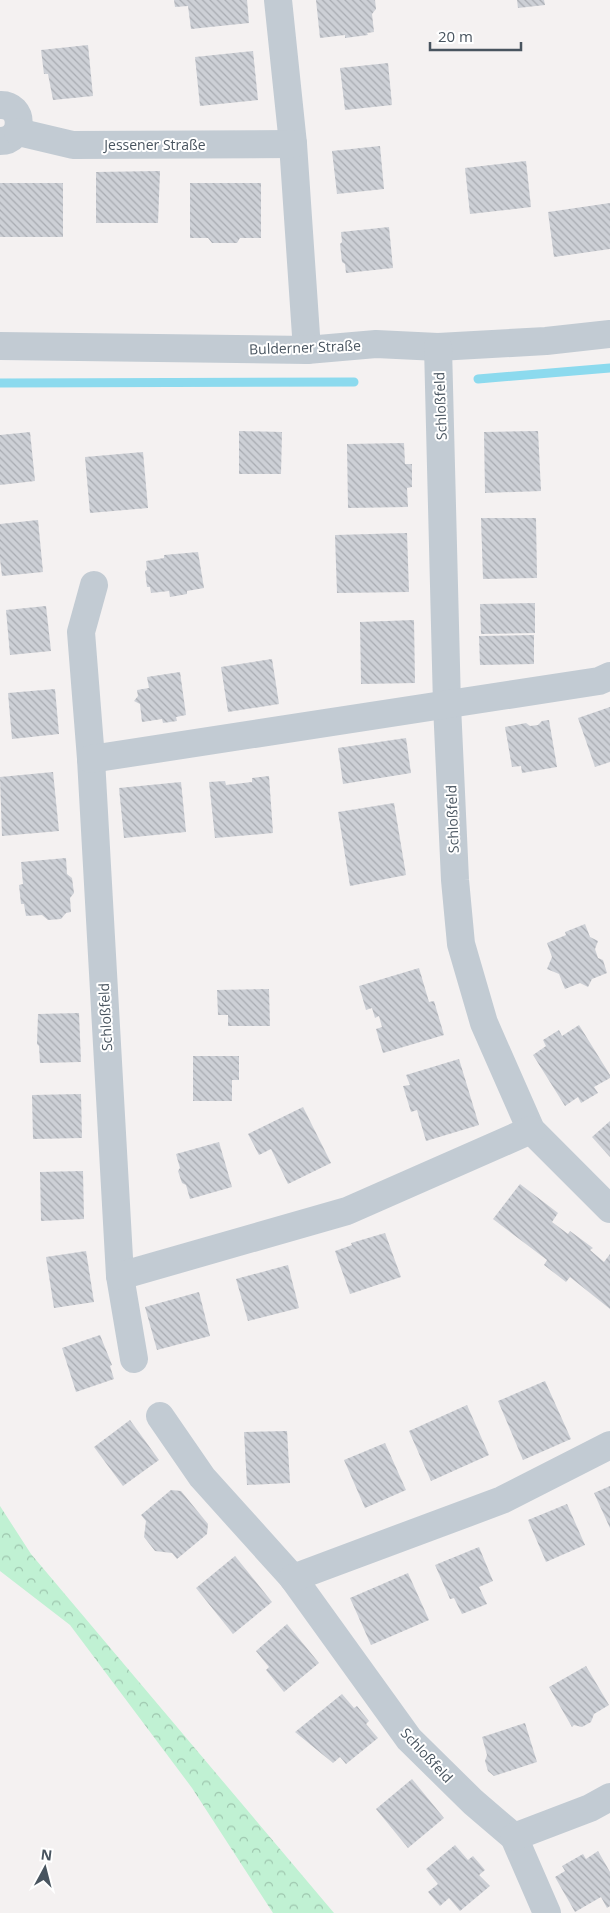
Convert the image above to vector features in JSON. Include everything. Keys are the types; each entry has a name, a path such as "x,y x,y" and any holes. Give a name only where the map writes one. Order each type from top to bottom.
{"street":[{"path":"278,0 294,144 307,350"},
{"name":"Jessener Straße","path":"0,105 12,109 18,115 20,123 9,136"},
{"name":"Jessener Straße","path":"9,136 73,145 294,144"},
{"name":"Bulderner Straße","path":"0,346 307,350 376,344 438,347 546,341 610,334"},
{"name":"Schloßfeld","path":"438,347 447,704 455,880 461,944 484,1023 531,1130 610,1209"},
{"name":"Schloßfeld","path":"94,585 81,632 91,759 120,1276 134,1359"},
{"path":"91,759 600,681 610,676"},
{"path":"120,1276 348,1212 531,1130"},
{"name":"Schloßfeld","path":"160,1416 202,1477 293,1578 409,1739 472,1802 514,1837"},
{"path":"293,1578 502,1500 610,1445"},
{"path":"547,1913 514,1837 590,1808 610,1797"}],"green space":[{"path":"0,1506 31,1554 334,1913 273,1913 192,1788 70,1625 0,1571"}],"building":[{"path":"174,0 247,0 249,23 191,29 188,6 175,7"},
{"path":"316,0 375,0 376,9 372,14 374,32 367,33 368,35 345,38 345,35 320,38"},
{"path":"517,0 544,0 545,5 518,8"},
{"path":"88,45 93,96 53,100 48,74 44,74 41,50"},
{"path":"253,51 258,100 200,106 195,57"},
{"path":"388,63 392,105 345,110 340,68"},
{"path":"380,146 384,189 337,194 332,151"},
{"path":"526,161 531,207 470,214 465,168"},
{"path":"160,171 158,223 96,223 96,172"},
{"path":"0,183 63,183 63,237 0,237"},
{"path":"190,183 261,183 261,238 240,238 237,243 212,243 208,238 190,238"},
{"path":"610,203 610,249 554,257 548,212"},
{"path":"389,227 393,268 346,273 345,264 342,262 341,232"},
{"path":"239,431 282,432 281,474 239,474"},
{"path":"538,431 541,491 485,493 484,432"},
{"path":"30,432 35,481 0,485 0,435"},
{"path":"404,443 405,464 412,464 412,487 407,488 408,507 348,508 347,444"},
{"path":"143,452 148,508 90,513 85,457"},
{"path":"481,518 536,518 537,578 483,579"},
{"path":"38,520 43,572 2,576 0,524"},
{"path":"407,533 409,592 337,593 335,535"},
{"path":"198,552 204,588 170,597 169,591 151,593 150,587 147,587 146,561 164,558 164,555"},
{"path":"535,603 535,633 481,634 480,604"},
{"path":"46,606 51,651 10,655 6,610"},
{"path":"414,620 415,683 361,684 360,622"},
{"path":"534,635 534,664 480,665 479,636"},
{"path":"272,659 279,704 228,712 221,667"},
{"path":"180,672 186,715 176,717 177,721 163,723 162,719 142,722 140,704 134,701 138,696 137,690 149,688 147,677"},
{"path":"55,689 59,734 12,739 8,693"},
{"path":"610,707 610,762 595,767 578,718"},
{"path":"549,720 557,767 522,773 521,766 512,767 505,727 526,723 530,726 538,725 542,721"},
{"path":"406,738 411,773 343,784 338,748"},
{"path":"53,772 59,831 2,836 0,777"},
{"path":"269,776 273,833 215,838 209,782 225,781 226,785 252,782 252,778"},
{"path":"181,782 186,832 124,838 119,788"},
{"path":"394,803 406,875 350,886 338,812"},
{"path":"66,858 67,874 72,878 74,893 70,898 71,912 66,913 61,919 48,920 42,915 26,916 24,904 21,904 19,885 23,884 21,862"},
{"path":"585,924 590,937 598,941 595,949 598,958 603,960 607,973 592,979 588,987 580,983 565,989 559,974 547,969 552,957 547,943 566,935 565,932"},
{"path":"419,968 429,1002 434,1001 444,1035 383,1053 376,1029 382,1027 379,1016 375,1018 372,1008 366,1010 359,986"},
{"path":"269,989 270,1026 228,1026 228,1015 218,1015 217,990"},
{"path":"79,1013 81,1062 40,1063 39,1046 37,1044 38,1014"},
{"path":"579,1025 610,1075 610,1078 594,1087 598,1093 581,1103 578,1097 565,1106 533,1055 546,1046 543,1040 559,1030 562,1036"},
{"path":"193,1056 239,1056 239,1080 232,1080 232,1101 193,1101"},
{"path":"459,1059 479,1125 426,1141 417,1110 411,1112 403,1086 410,1085 406,1075"},
{"path":"81,1094 82,1138 33,1139 32,1095"},
{"path":"303,1107 331,1163 288,1184 271,1149 259,1155 248,1134"},
{"path":"610,1121 610,1157 592,1137"},
{"path":"219,1142 232,1187 190,1199 186,1185 182,1183 178,1171 180,1168 176,1154"},
{"path":"83,1171 84,1219 41,1221 40,1172"},
{"path":"520,1184 558,1213 552,1222 568,1234 570,1231 593,1248 590,1250 604,1262 610,1254 610,1309 570,1277 566,1282 544,1265 547,1260 493,1219"},
{"path":"385,1233 401,1277 350,1294 335,1251 352,1245 351,1243"},
{"path":"86,1251 94,1302 54,1308 46,1257"},
{"path":"288,1265 299,1308 248,1321 236,1279"},
{"path":"199,1292 210,1336 157,1350 145,1307"},
{"path":"100,1335 112,1365 110,1366 114,1379 76,1392 62,1348"},
{"path":"545,1381 571,1439 523,1460 498,1401"},
{"path":"467,1405 489,1455 431,1481 409,1431"},
{"path":"130,1420 159,1460 123,1486 94,1447"},
{"path":"287,1431 290,1483 247,1485 244,1432"},
{"path":"385,1443 406,1490 365,1508 344,1460"},
{"path":"610,1486 610,1528 594,1493"},
{"path":"171,1490 181,1491 208,1524 207,1534 177,1559 172,1553 155,1551 144,1537 146,1521 141,1515"},
{"path":"567,1504 585,1545 546,1562 528,1520"},
{"path":"479,1547 493,1581 479,1587 487,1604 462,1614 454,1598 450,1599 435,1565"},
{"path":"235,1556 272,1602 233,1634 196,1588"},
{"path":"408,1573 429,1620 371,1645 350,1598"},
{"path":"287,1624 319,1663 284,1692 266,1670 269,1667 256,1651"},
{"path":"586,1666 609,1705 594,1714 591,1722 582,1727 574,1725 572,1727 549,1687"},
{"path":"342,1694 354,1708 357,1706 369,1721 366,1724 378,1738 346,1764 340,1757 333,1763 295,1732"},
{"path":"525,1723 537,1762 494,1776 488,1771 485,1761 487,1755 482,1737"},
{"path":"412,1779 444,1818 408,1848 376,1809"},
{"path":"455,1845 468,1860 473,1856 485,1870 479,1875 490,1886 460,1911 449,1898 440,1906 428,1892 438,1884 426,1869"},
{"path":"598,1851 610,1872 610,1906 607,1908 601,1897 575,1912 555,1877 565,1871 562,1866 583,1854 586,1859"}],"waterway":[{"path":"478,379 610,368"},
{"path":"0,383 354,382"}]}
